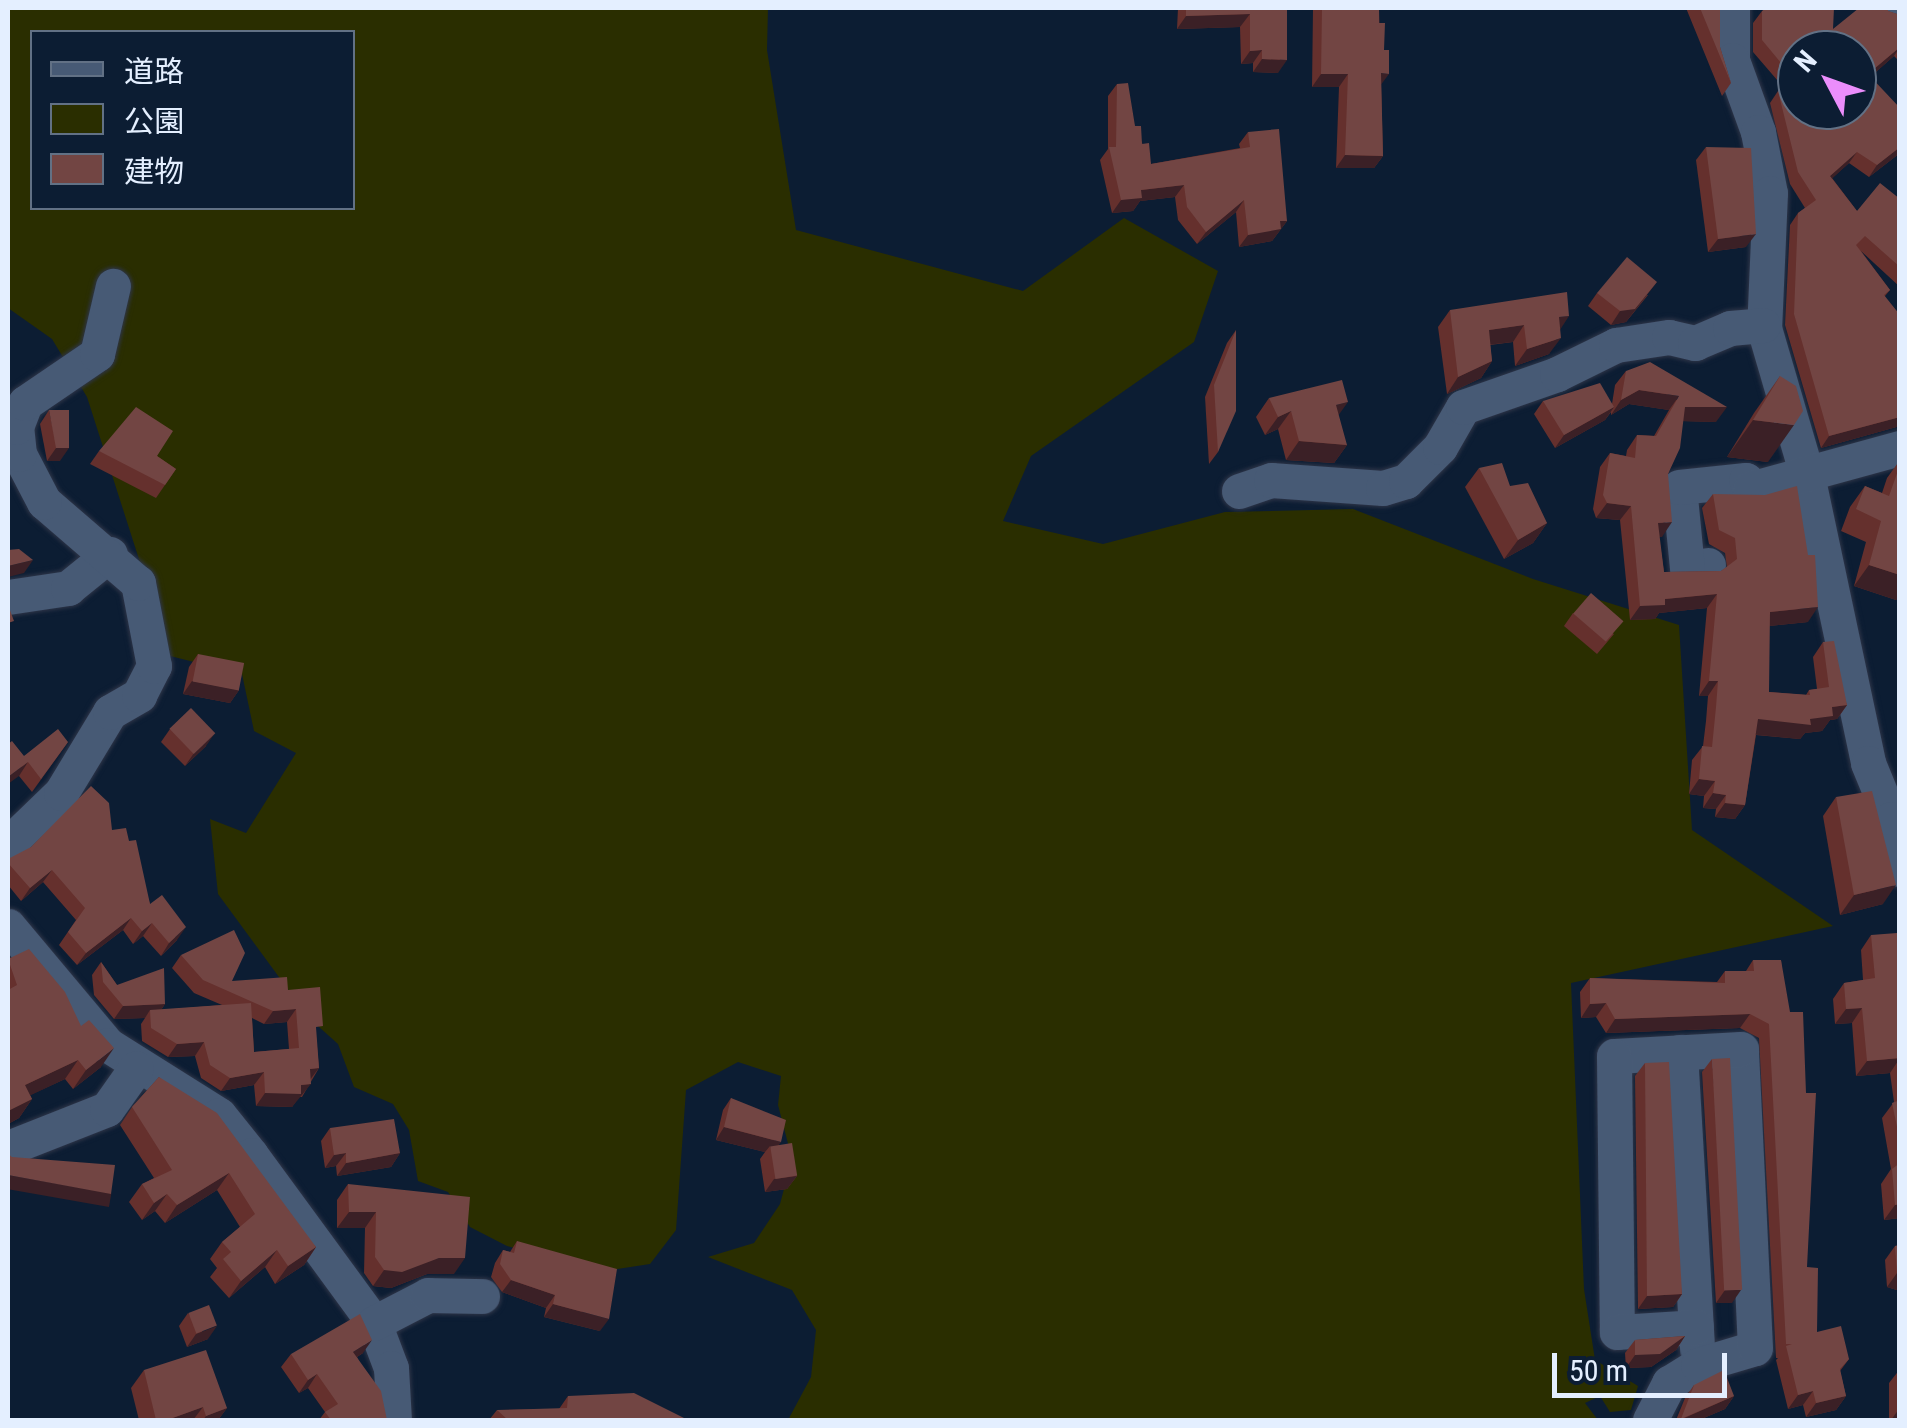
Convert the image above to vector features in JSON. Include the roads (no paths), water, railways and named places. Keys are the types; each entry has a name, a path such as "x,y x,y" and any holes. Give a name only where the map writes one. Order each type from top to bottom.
{"street":[{"path":"1732,8 1732,60 1758,132 1770,193 1763,326 1807,475 1868,763 1891,819 1900,869"},
{"path":"8,844 62,793 110,712 150,681 153,656 138,583 110,554 44,502 19,454 16,427 25,403 97,354 114,286"},
{"path":"1239,491 1272,480 1383,488 1406,481 1440,446 1463,407 1558,374 1616,345 1669,337 1695,343 1730,328 1763,326"},
{"path":"1708,565 1687,568 1679,486 1746,480 1750,489 1900,448"},
{"path":"8,598 68,588 110,554"},
{"path":"8,926 61,996 136,1068 219,1115 374,1323 391,1368 394,1420"},
{"path":"1650,1420 1669,1383 1698,1365 1755,1348 1741,1049 1614,1056 1617,1332 1696,1327"},
{"path":"1680,1052 1698,1365"},
{"path":"8,1148 107,1108 136,1068"},
{"path":"374,1323 428,1295 482,1296"}]}
